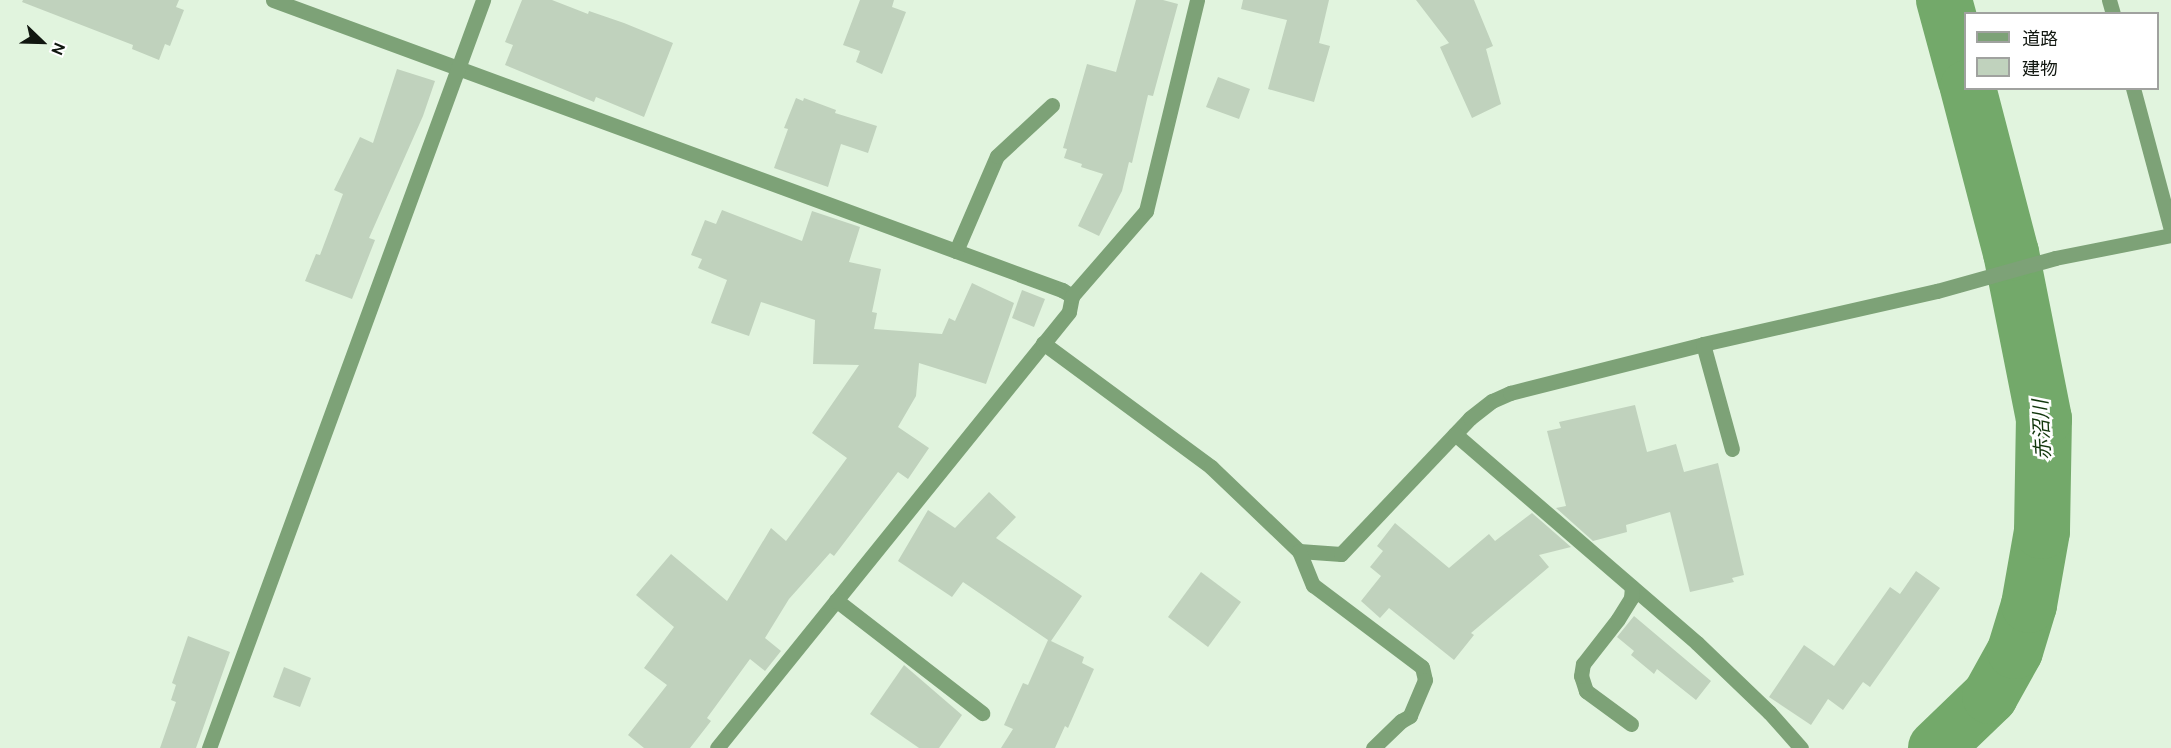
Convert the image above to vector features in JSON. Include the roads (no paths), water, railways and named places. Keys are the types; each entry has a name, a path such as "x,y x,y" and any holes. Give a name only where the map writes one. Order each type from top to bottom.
{"street":[{"path":"273,0 956,251 1072,296"},
{"path":"209,748 483,0"},
{"path":"717,748 1069,312 1072,296 1146,211 1197,0"},
{"path":"2134,90 2171,230"},
{"path":"956,251 997,156 1052,105"},
{"path":"1299,551 1341,554 1455,434 1492,401 1510,393 1703,344 1937,291 2055,258 2171,235"},
{"path":"1043,343 1211,467 1299,551 1313,585 1422,667 1425,680 1410,716 1401,721 1373,748"},
{"path":"1703,344 1732,448"},
{"path":"1455,434 1712,657 1801,748"},
{"path":"1631,724 1586,690 1581,676 1583,664 1618,619 1631,598 1632,587"},
{"path":"836,600 982,713"}],"waterway":[{"name":"赤沼川","path":"1944,0 1964,74"},
{"name":"赤沼川","path":"1936,748 1990,696 2015,651 2029,605 2042,531 2044,419 2011,253 1969,90"}]}
